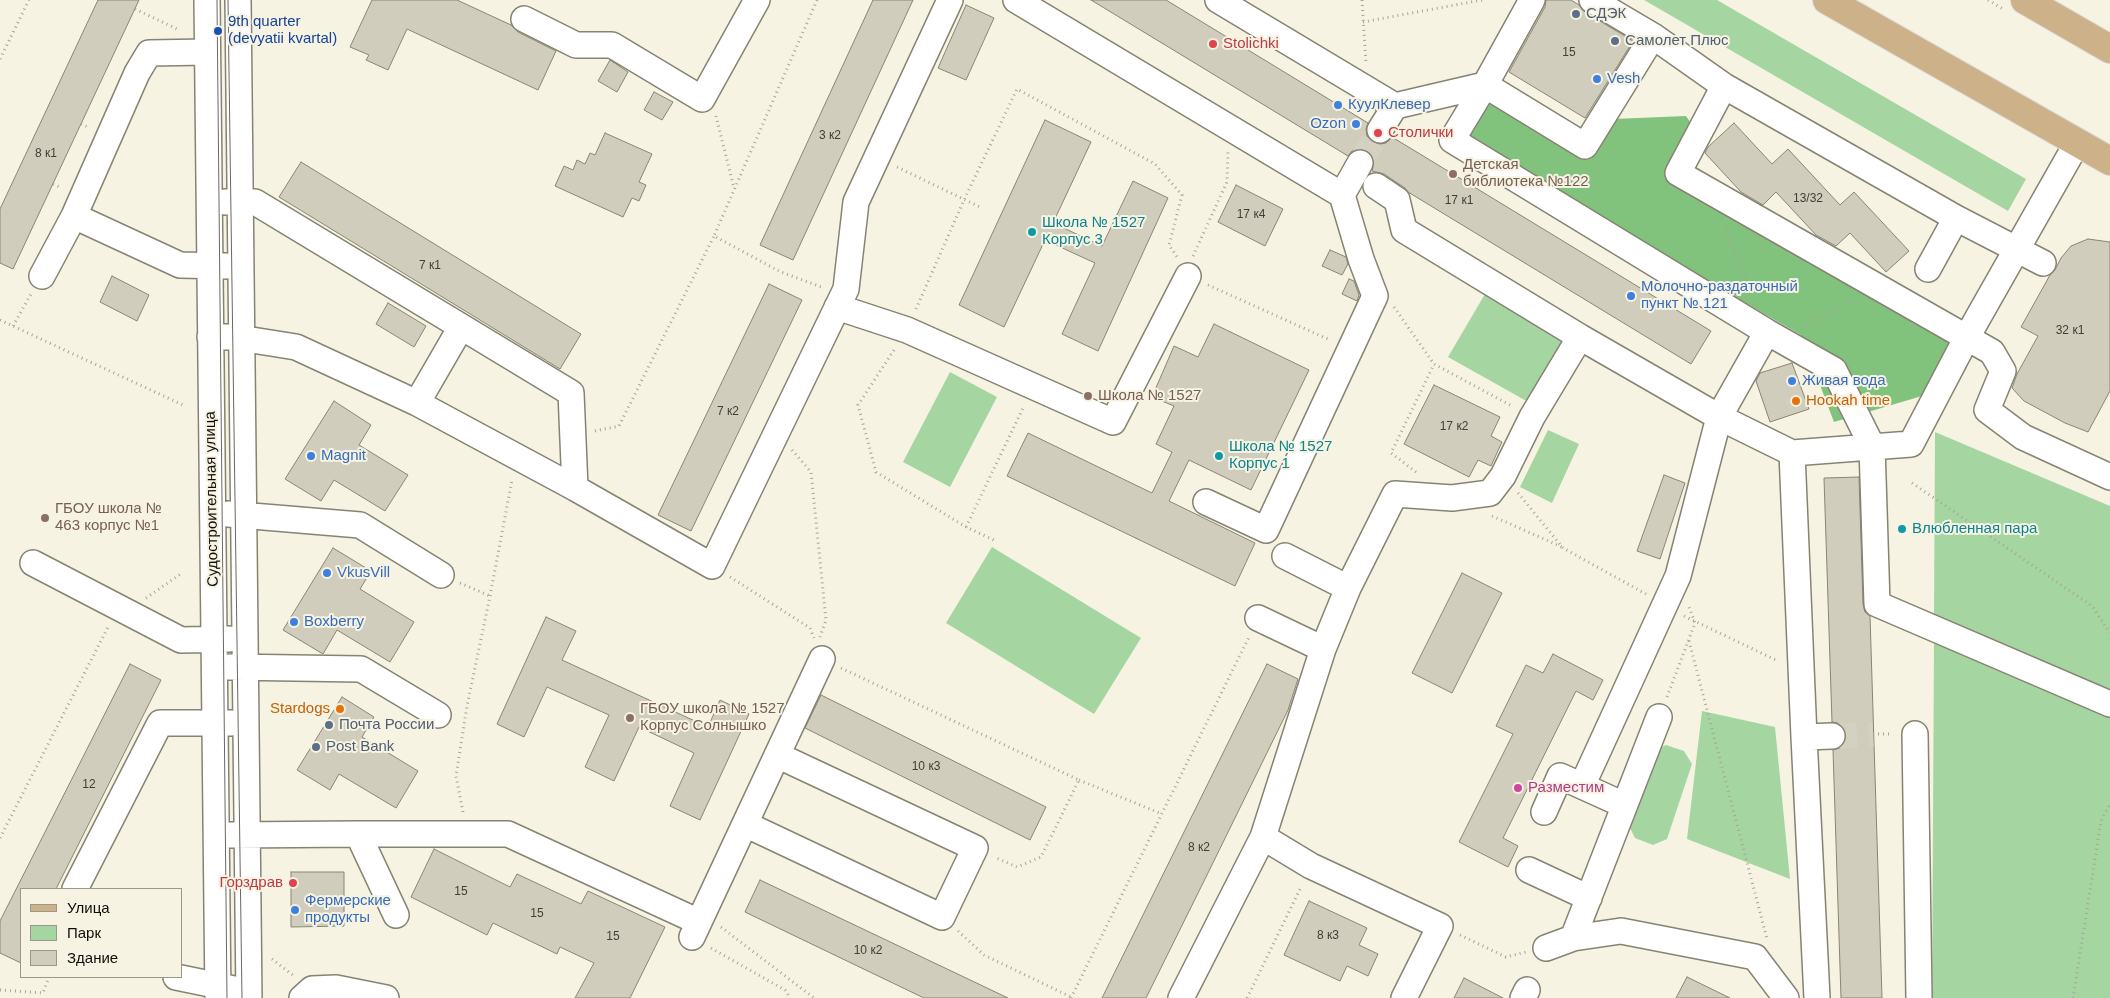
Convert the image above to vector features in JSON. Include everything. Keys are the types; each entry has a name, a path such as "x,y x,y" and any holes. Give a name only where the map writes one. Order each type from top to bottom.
{"main road":[{"path":"1827,0 2110,161"},
{"path":"2025,0 2110,49"}],"street":[{"name":"Судостроительная улица","path":"207,0 207,52 225,202"},
{"path":"222,0 225,202 255,202 571,394 575,488"},
{"name":"Судостроительная улица","path":"234,993 225,202 238,0"},
{"path":"524,19 576,45 612,46 702,99 757,0"},
{"path":"226,338 296,347 417,403 575,488 712,566 846,289 856,202 950,0"},
{"path":"1016,0 1342,195 1361,259 1375,296 1266,530 1206,502"},
{"path":"1218,0 1395,106"},
{"path":"1532,0 1452,140 1774,336 1834,370 1872,446 1877,604 2110,704"},
{"path":"1598,2 1652,36 1724,86 1956,218 2043,263"},
{"path":"1380,130 1395,106 1484,85 1585,146 1652,36"},
{"path":"42,276 74,216 136,73 149,53 207,52"},
{"path":"1724,86 1678,174 1992,352 2003,371 1987,410 2024,437 2110,477"},
{"path":"1376,186 1397,200 1404,230 1580,337 1719,417 1792,453 1911,444 1967,337 2077,143"},
{"path":"1342,195 1360,164"},
{"path":"74,216 180,264 225,266"},
{"path":"1928,269 1956,218"},
{"path":"840,301 1113,422 1188,276"},
{"path":"417,403 461,327"},
{"path":"1582,786 1678,576 1719,417 1774,336"},
{"path":"1181,998 1263,838 1323,649 1348,588 1395,494 1452,498 1490,493 1503,476 1532,417 1580,337"},
{"path":"1792,453 1804,738 1818,998"},
{"path":"228,515 360,525 441,575"},
{"path":"1285,556 1348,588"},
{"path":"33,564 181,640 230,639"},
{"path":"1258,618 1323,649"},
{"path":"232,835 508,834 698,924 822,659"},
{"path":"230,667 361,669 438,715"},
{"path":"1573,938 1659,717"},
{"path":"76,888 160,723 231,723"},
{"path":"1915,734 1919,998"},
{"path":"1804,738 1832,736"},
{"path":"745,824 942,917 975,848 777,755"},
{"path":"1544,812 1560,776 1624,806"},
{"path":"358,834 396,915"},
{"path":"1263,838 1311,866 1440,926 1404,998"},
{"path":"1529,870 1588,898"},
{"path":"1546,948 1573,938 1621,931 1755,957 1786,998"},
{"path":"180,978 234,993"},
{"path":"302,998 312,989 336,988 386,998"}],"path":[{"path":"0,60 29,0"},
{"path":"573,436 619,426 714,236 817,0"},
{"path":"1362,0 1367,88"},
{"path":"1363,22 1482,0"},
{"path":"135,9 178,29"},
{"path":"709,87 734,188"},
{"path":"996,540 966,527 876,472 858,405 907,330 964,200 1017,89 1155,164 1182,195 1169,245 1188,276 1350,350"},
{"path":"1188,276 1194,254 1227,182 1229,127"},
{"path":"877,157 980,207"},
{"path":"1710,191 1754,297"},
{"path":"714,236 840,301"},
{"path":"13,326 42,276"},
{"path":"1774,336 1876,286"},
{"path":"1389,300 1434,364 1532,417"},
{"path":"0,320 183,405"},
{"path":"1422,476 1391,454 1434,364"},
{"path":"966,527 976,503 1034,388"},
{"path":"712,566 810,628 817,646 826,620 811,472 776,433"},
{"path":"467,834 456,776 467,706 516,457"},
{"path":"1503,476 1563,548"},
{"path":"1912,483 2092,606 2110,633"},
{"path":"1486,514 1563,548 1694,623 1801,671"},
{"path":"441,575 490,596"},
{"path":"1659,717 1689,641 1694,623 1678,576"},
{"path":"942,917 984,954 1071,998 1258,618"},
{"path":"0,838 110,622"},
{"path":"1689,641 1769,945"},
{"path":"822,659 1079,780 1162,814"},
{"path":"975,848 1017,867 1041,857 1079,780"},
{"path":"2073,998 2101,821 2110,804"},
{"path":"1247,998 1311,866"},
{"path":"698,924 785,990 790,998"},
{"path":"698,924 814,998"},
{"path":"1465,937 1506,957 1546,948"},
{"path":"42,998 49,978"},
{"path":"0,990 44,993"}],"green space":[{"path":"1644,0 1717,0 2026,179 2008,211"},
{"path":"1488,100 1586,157 1613,119 1686,116 1695,129 1671,174 1955,340 1922,396 1834,422 1801,335 1463,140"},
{"path":"1485,294 1567,342 1530,403 1448,357"},
{"path":"950,372 997,397 950,487 903,462"},
{"path":"1548,430 1579,444 1552,503 1520,487"},
{"path":"1935,432 2110,506 2110,689 1934,614"},
{"path":"992,547 1141,638 1094,714 946,623"},
{"path":"1934,640 2110,718 2110,998 1932,998"},
{"path":"1702,711 1775,727 1790,879 1687,839"},
{"path":"1666,745 1684,751 1692,764 1667,839 1653,845 1635,838 1629,826 1653,751"}],"building":[{"path":"98,0 139,0 13,269 0,263 0,209"},
{"path":"372,0 457,0 511,25 518,32 556,51 538,90 407,29 388,70 366,60 369,55 350,47"},
{"path":"873,0 913,0 793,260 760,245"},
{"path":"1091,0 1166,0 1368,123 1366,129 1367,136 1373,142 1386,143 1392,137 1711,331 1691,364 1408,192 1384,174 1372,171 1373,156 1367,151 1359,149 1352,151 1348,156"},
{"path":"1546,0 1571,0 1585,12 1633,41 1585,118 1509,72 1545,7"},
{"path":"966,5 994,18 966,80 938,68"},
{"path":"610,60 628,72 617,92 598,81"},
{"path":"654,92 673,102 662,120 644,110"},
{"name":"Школа № 1527 Корпус 3","path":"1045,120 1091,142 1053,223 1102,246 1133,181 1168,198 1098,351 1062,334 1095,263 1045,240 1004,327 959,305"},
{"path":"1734,123 1772,164 1788,149 1840,205 1854,192 1909,251 1886,272 1850,233 1836,246 1816,235 1776,192 1763,205 1741,192 1705,153 1708,147"},
{"path":"605,133 652,154 639,182 646,185 639,201 632,198 623,217 555,186 564,166 573,170 577,160 585,164 590,153 595,155"},
{"path":"301,162 581,334 560,369 279,197"},
{"path":"1236,185 1283,209 1265,246 1218,222"},
{"path":"2088,239 2110,242 2110,391 2088,432 2065,423 2024,401 2012,388 2017,374 2038,336 2021,327 2061,258 2071,246"},
{"path":"1330,250 1346,257 1348,264 1342,275 1322,266"},
{"path":"112,276 149,295 137,321 100,302"},
{"path":"1349,279 1354,281 1359,295 1357,301 1342,294"},
{"path":"769,284 802,300 691,531 658,515"},
{"path":"388,303 426,326 414,347 376,324"},
{"name":"Школа № 1527 Корпус 1","path":"1214,324 1309,370 1251,490 1189,460 1169,501 1255,543 1235,586 1007,476 1028,433 1152,493 1172,452 1156,444 1174,406 1152,397 1174,346 1198,357"},
{"path":"1792,363 1809,409 1770,422 1756,381 1760,373"},
{"path":"1434,385 1500,417 1491,436 1502,442 1491,466 1478,460 1469,477 1404,444"},
{"path":"334,401 371,425 359,445 408,475 385,511 334,480 321,501 285,479"},
{"path":"1664,475 1685,483 1660,559 1637,551"},
{"path":"1859,477 1863,604 1865,612 1870,616 1882,998 1841,998 1833,750 1840,748 1845,742 1846,736 1844,728 1838,723 1832,722 1824,478"},
{"path":"333,548 371,571 360,589 414,622 390,662 337,630 323,654 283,630"},
{"path":"1462,573 1502,593 1452,693 1412,673"},
{"path":"546,617 576,631 562,660 708,727 720,700 749,714 700,820 670,806 694,753 639,727 614,781 585,767 609,715 547,687 524,737 497,724"},
{"path":"1553,654 1603,680 1593,700 1576,691 1503,838 1518,846 1508,867 1459,842 1513,734 1496,726 1526,665 1543,673"},
{"path":"130,664 161,680 57,888 20,888 20,963 0,953 0,921"},
{"path":"1267,664 1298,679 1288,710 1206,877 1146,998 1102,998"},
{"path":"821,695 1046,807 1030,840 805,728"},
{"path":"342,697 374,717 362,737 418,771 396,808 339,774 330,790 297,770"},
{"path":"434,849 510,887 517,874 581,904 588,891 665,927 630,998 575,998 594,963 560,947 557,954 493,923 487,935 411,897"},
{"path":"291,872 344,872 344,926 291,927"},
{"path":"760,880 1008,998 924,998 745,912"},
{"path":"1309,901 1367,928 1359,945 1378,954 1368,976 1347,966 1340,981 1284,955"},
{"path":"1687,977 1730,998 1676,998"},
{"path":"1464,978 1503,998 1454,998"}],"tunnel":[{"path":"1360,163 1380,130"},
{"path":"1832,736 1873,734"}],"tram line":[{"path":"217,0 227,998"},
{"path":"228,0 242,998"}],"place":[{"name":"СДЭК","path":"1576,14"},
{"name":"9th quarter (devyatii kvartal)","path":"218,31"},
{"name":"Самолет Плюс","path":"1615,41"},
{"name":"Stolichki","path":"1213,44"},
{"name":"Vesh","path":"1597,79"},
{"name":"КуулКлевер","path":"1338,105"},
{"name":"Ozon","path":"1356,124"},
{"name":"Столички","path":"1378,133"},
{"name":"Детская библиотека №122","path":"1453,174"},
{"name":"Школа № 1527 Корпус 3","path":"1032,232"},
{"name":"Молочно-раздаточный пункт № 121","path":"1631,296"},
{"name":"Живая вода","path":"1792,381"},
{"name":"Школа № 1527","path":"1088,396"},
{"name":"Hookah time","path":"1796,401"},
{"name":"Magnit","path":"311,456"},
{"name":"Школа № 1527 Корпус 1","path":"1219,456"},
{"name":"ГБОУ школа № 463 корпус №1","path":"45,518"},
{"name":"Влюбленная пара","path":"1902,529"},
{"name":"VkusVill","path":"327,573"},
{"name":"Boxberry","path":"294,622"},
{"name":"Stardogs","path":"340,709"},
{"name":"ГБОУ школа № 1527 Корпус Солнышко","path":"630,718"},
{"name":"Почта России","path":"329,725"},
{"name":"Post Bank","path":"316,747"},
{"name":"Разместим","path":"1518,788"},
{"name":"Горздрав","path":"293,883"},
{"name":"Фермерские продукты","path":"295,910"}]}
